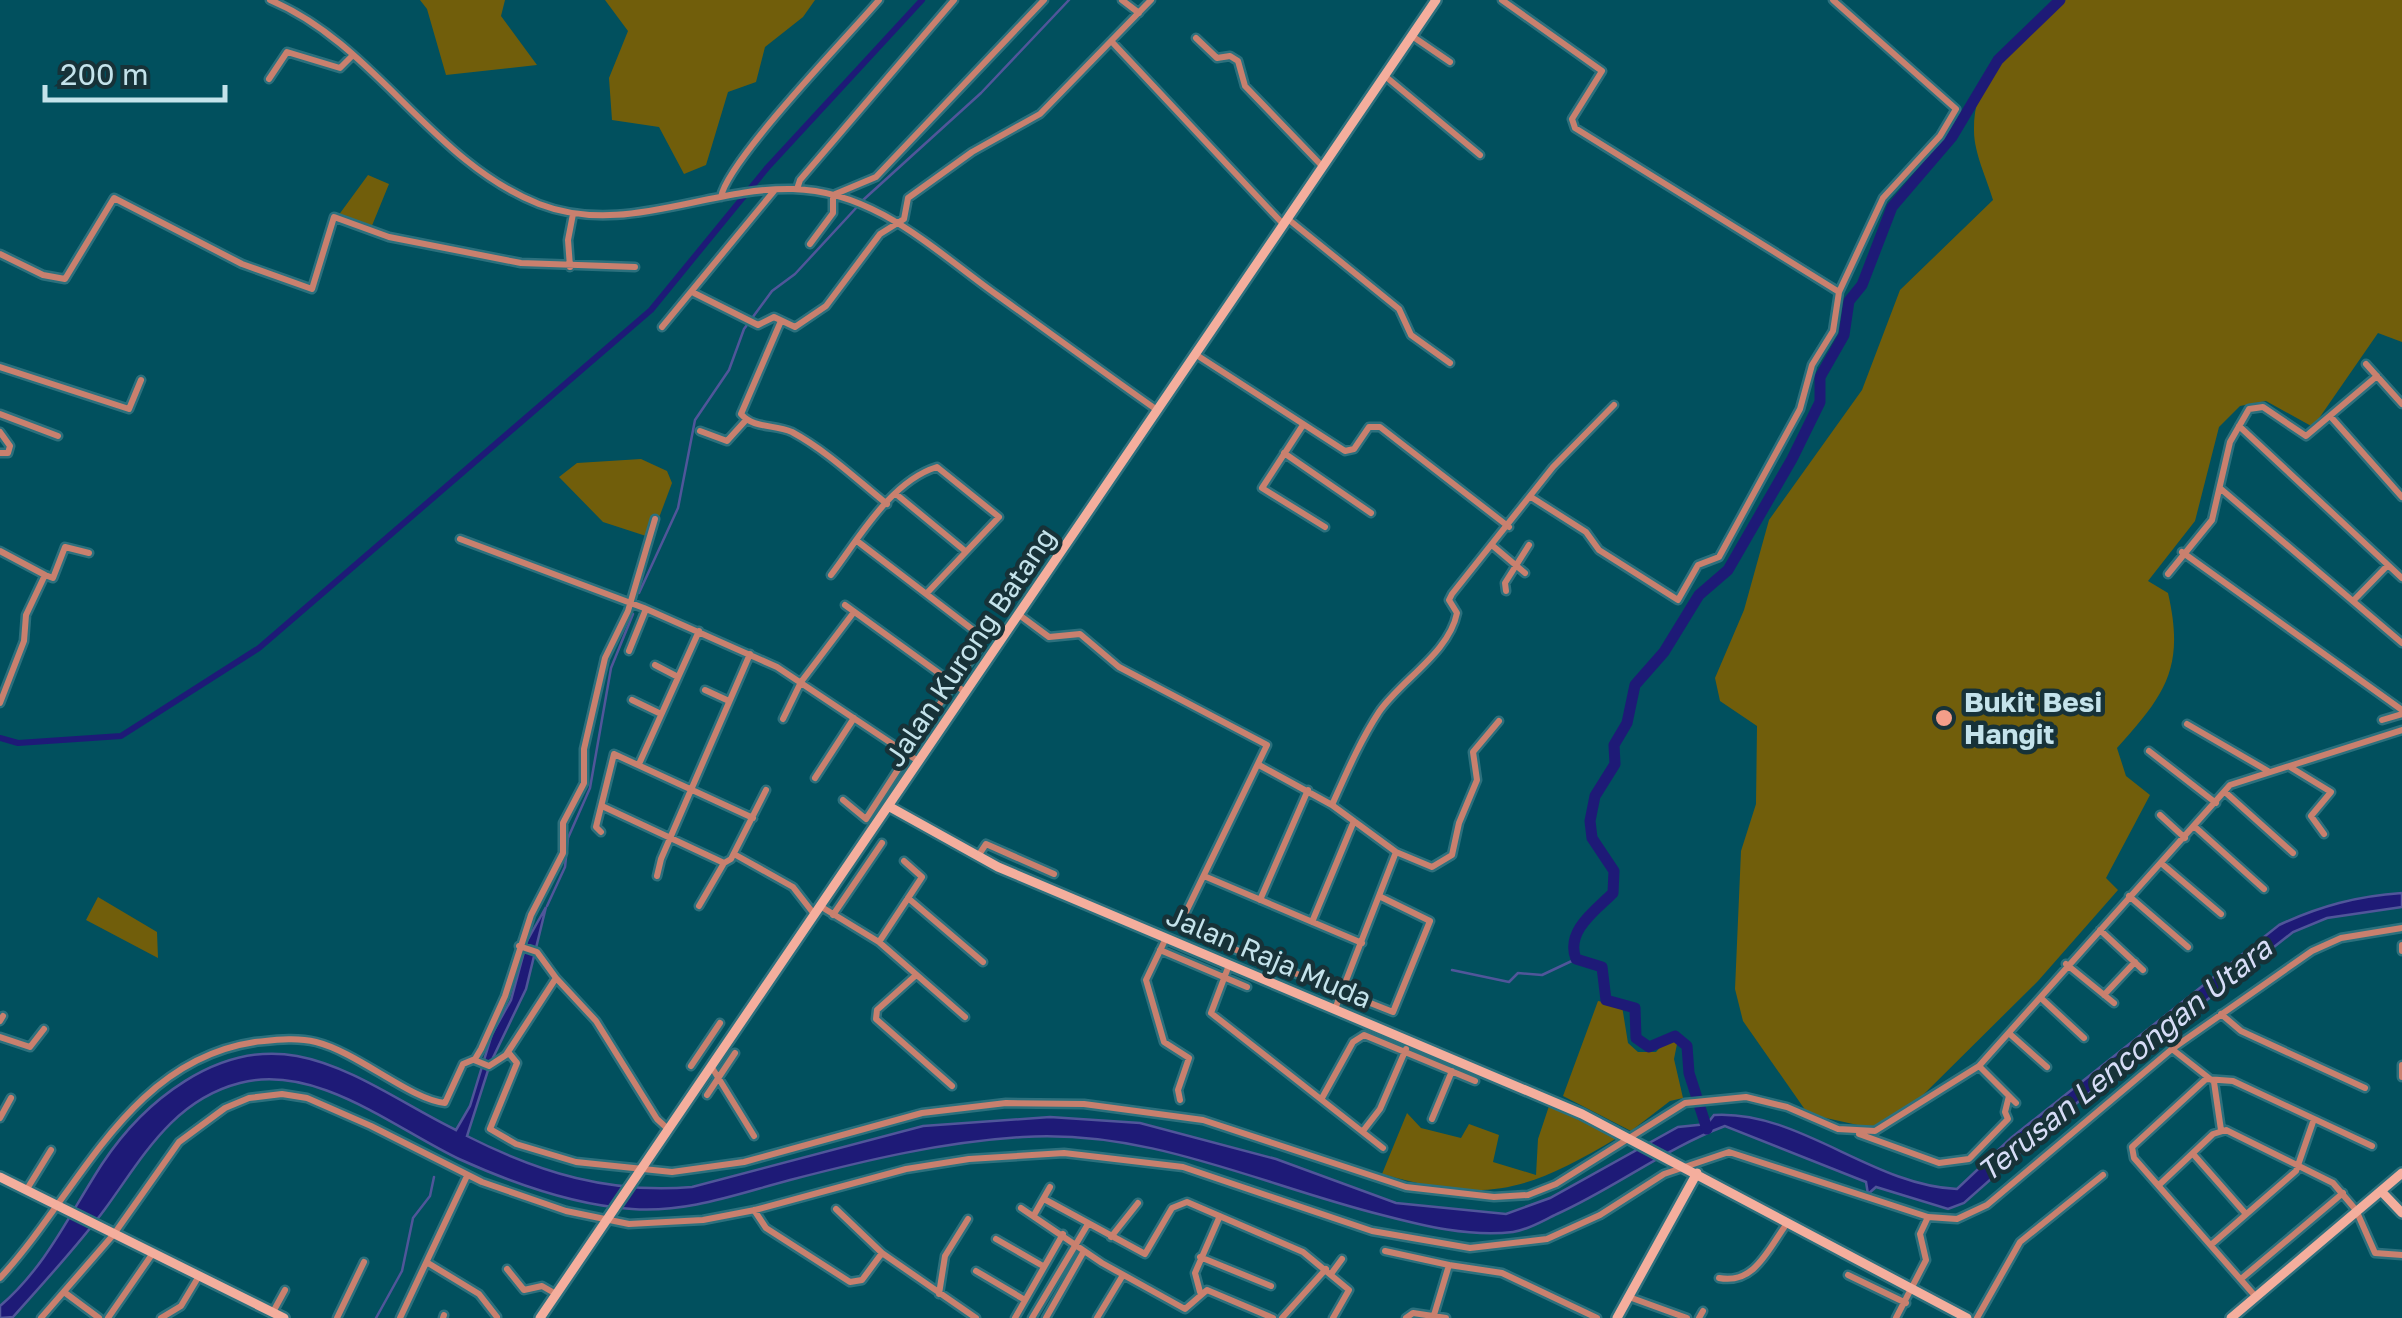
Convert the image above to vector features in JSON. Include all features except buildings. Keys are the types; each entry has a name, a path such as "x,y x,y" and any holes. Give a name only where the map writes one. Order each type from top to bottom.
{"street":[{"path":"270,0 304,17 490,179 539,204 573,214 630,215 773,191 798,189 833,194 900,223 1157,410"},
{"path":"721,197 728,179 760,138 880,0"},
{"path":"798,189 800,180 954,0"},
{"path":"833,194 872,180 1044,0"},
{"path":"1122,0 1140,13"},
{"path":"694,293 755,323 774,316 795,327 822,310 884,230 900,223 908,198 972,152 1040,114 1151,0"},
{"name":"Jalan Kurong Batang","path":"540,1318 1436,0"},
{"path":"1502,0 1602,70 1572,119 1575,128 1839,292"},
{"path":"1532,497 1588,534 1598,550 1678,600 1698,565 1719,558 1800,410 1812,366 1832,331 1839,292 1883,198 1940,136 1956,110 1834,0"},
{"path":"1412,36 1450,62"},
{"path":"1196,38 1217,58 1230,56 1238,60 1245,86 1323,167"},
{"path":"1113,43 1285,221 1399,309 1411,335 1450,363"},
{"path":"269,79 287,52 343,68 352,57"},
{"path":"1385,76 1480,155"},
{"path":"662,327 694,293 773,191"},
{"path":"810,244 833,214 833,194"},
{"path":"0,254 43,275 65,279 114,198 242,264 312,289 334,218 389,236 521,263 635,266"},
{"path":"570,267 568,240 573,214"},
{"path":"746,420 742,410 781,321"},
{"path":"1194,354 1346,451 1354,449 1371,425 1380,427 1508,527"},
{"path":"2366,364 2402,404"},
{"path":"0,367 129,409 142,380"},
{"path":"2168,574 2182,552 2212,520 2230,442 2249,408 2258,404 2304,436 2377,376"},
{"path":"1332,805 1377,716 1404,681 1423,666 1455,622 1458,616 1450,605 1452,594 1553,468 1614,405"},
{"path":"0,414 58,436"},
{"path":"2331,416 2402,497"},
{"path":"700,431 727,440 746,420"},
{"path":"746,420 799,436 887,504"},
{"path":"1302,426 1262,488 1325,526"},
{"path":"2239,426 2402,578"},
{"path":"0,432 10,446 8,453 0,453"},
{"path":"1284,453 1371,513"},
{"path":"832,575 896,494 916,475 938,467 992,506 999,519 964,550 927,593"},
{"path":"2221,489 2402,643"},
{"path":"896,494 964,550"},
{"path":"481,1063 548,876 563,854 562,824 584,782 584,750 605,658 630,603 655,519"},
{"path":"460,540 646,609 750,654 802,682 918,760"},
{"path":"857,541 982,640 938,705"},
{"path":"1506,591 1505,583 1529,545"},
{"path":"0,551 53,578 58,574 66,546 89,553"},
{"path":"1493,546 1525,573"},
{"path":"2182,552 2402,712"},
{"path":"2354,600 2388,565"},
{"path":"0,703 24,641 26,615 45,575"},
{"path":"844,605 965,692"},
{"path":"629,651 646,609"},
{"path":"783,719 802,682 854,612"},
{"path":"1018,614 1056,639 1080,634 1119,667 1264,741 1267,748 1184,914 1184,926 1191,932 1390,1012 1398,1008 1430,921 1382,897"},
{"path":"640,764 699,632"},
{"path":"657,876 750,654"},
{"path":"655,665 678,677"},
{"path":"705,690 729,702"},
{"path":"632,700 661,714"},
{"path":"2382,720 2402,712"},
{"path":"815,778 854,718"},
{"path":"1259,765 1332,805 1396,852 1432,867 1452,856 1459,822 1477,780 1473,752 1498,721"},
{"path":"2187,724 2268,772"},
{"path":"1853,1132 1875,1131 1979,1066 2042,998 2066,964 2240,779 2402,730"},
{"path":"2149,751 2216,803"},
{"path":"843,800 866,819 908,754"},
{"path":"601,832 596,827 611,756 640,764 753,818"},
{"path":"2289,766 2331,792 2311,816 2324,834"},
{"path":"699,906 724,863 734,854 766,790"},
{"path":"1260,900 1308,790"},
{"path":"2226,792 2293,852"},
{"path":"602,806 724,863"},
{"name":"Jalan Raja Muda","path":"890,806 977,858 1410,1040 1633,1139 1967,1318"},
{"path":"2160,815 2185,838"},
{"path":"1312,922 1354,822"},
{"path":"2195,827 2264,889"},
{"path":"833,914 882,844"},
{"path":"977,858 986,844 1054,874"},
{"path":"1335,1009 1382,897 1396,852"},
{"path":"734,854 793,886 817,910 833,914 879,942 964,1016"},
{"path":"879,942 922,877 904,861"},
{"path":"2161,863 2221,914"},
{"path":"1204,876 1362,943"},
{"path":"2129,896 2188,947"},
{"path":"908,898 983,962"},
{"path":"42,1318 114,1234 156,1170 189,1134 225,1108 261,1096 291,1094 307,1098 467,1176 608,1222 661,1224 754,1210 906,1170 983,1158 1064,1154 1183,1168 1381,1234 1491,1248 1547,1239 1600,1214 1664,1174 1692,1170 1736,1152 1928,1217 1957,1219 1987,1206 2172,1049 2322,946 2372,930 2402,928"},
{"path":"2100,930 2143,970"},
{"path":"1166,938 1146,980 1164,1042 1189,1058 1178,1090 1180,1100"},
{"path":"521,946 536,952 596,1021 657,1119 669,1130"},
{"path":"1160,950 1247,987"},
{"path":"2104,995 2135,962"},
{"path":"2066,964 2114,1003"},
{"path":"1230,965 1211,1013 1383,1148"},
{"path":"914,976 878,1010 876,1019 952,1086"},
{"path":"0,1278 62,1207 134,1104 176,1070 212,1053 272,1040 312,1041 350,1055 442,1104 462,1064 481,1063 508,1052 556,978"},
{"path":"2042,998 2084,1038"},
{"path":"2221,1014 2241,1031 2365,1088"},
{"path":"691,1066 720,1023"},
{"path":"0,1037 30,1047 44,1029"},
{"path":"2011,1034 2047,1067"},
{"path":"711,1035 726,1044"},
{"path":"1322,1098 1357,1037 1368,1036 1475,1081"},
{"path":"1363,1132 1380,1110 1410,1040"},
{"path":"2172,1049 2210,1078 2225,1078 2372,1146"},
{"path":"508,1052 517,1063 490,1129 516,1144 576,1162 641,1174 744,1162 922,1113 1051,1102 1203,1120 1406,1187 1473,1196 1513,1196 1544,1190 1633,1139 1686,1102 1708,1099 1758,1100 1939,1163 1970,1159 2008,1119 2004,1112 2012,1099 1979,1066"},
{"path":"707,1095 735,1054"},
{"path":"2402,1065 2402,1077"},
{"path":"711,1066 754,1136"},
{"path":"1432,1119 1452,1072"},
{"path":"2210,1078 2221,1130"},
{"path":"2210,1078 2131,1149 2134,1158 2256,1297"},
{"path":"0,1118 11,1098"},
{"path":"2212,1244 2296,1171 2314,1120"},
{"path":"2159,1184 2221,1130"},
{"path":"2221,1130 2329,1180 2356,1210 2375,1254 2402,1255"},
{"path":"26,1189 51,1150"},
{"path":"2194,1155 2246,1214"},
{"path":"1618,1318 1692,1170"},
{"path":"2231,1318 2402,1173"},
{"path":"1977,1318 2020,1242 2102,1175"},
{"path":"400,1318 467,1176"},
{"path":"0,1177 284,1318"},
{"path":"1034,1216 1050,1186"},
{"path":"2381,1191 2402,1214"},
{"path":"2241,1280 2343,1193"},
{"path":"1044,1199 1145,1254 1172,1208 1182,1201 1302,1252 1328,1272 1349,1290 1333,1318"},
{"path":"1111,1237 1138,1203"},
{"path":"1021,1208 1122,1275 1185,1310 1191,1309 1198,1294 1200,1257 1219,1218"},
{"path":"836,1209 882,1253 976,1318"},
{"path":"754,1210 766,1228 850,1282 862,1280 882,1253"},
{"path":"1896,1318 1926,1260 1920,1234 1928,1217"},
{"path":"938,1294 945,1256 968,1220"},
{"path":"1719,1278 1735,1281 1747,1277 1789,1221"},
{"path":"1032,1318 1088,1224"},
{"path":"1016,1318 1063,1234"},
{"path":"996,1239 1043,1266"},
{"path":"1046,1318 1084,1251"},
{"path":"1385,1251 1502,1274 1597,1318"},
{"path":"108,1318 152,1253"},
{"path":"1200,1257 1271,1286"},
{"path":"1282,1318 1342,1259"},
{"path":"337,1318 364,1262"},
{"path":"428,1263 479,1294 496,1318"},
{"path":"1434,1315 1448,1265"},
{"path":"1866,1283 1875,1267"},
{"path":"507,1269 524,1290 542,1286 556,1294"},
{"path":"976,1271 1025,1300"},
{"path":"1098,1318 1122,1275"},
{"path":"1848,1275 1906,1303"},
{"path":"161,1318 181,1306 199,1276"},
{"path":"272,1312 284,1290"},
{"path":"1198,1294 1210,1291 1273,1318"},
{"path":"64,1292 99,1318"},
{"path":"1630,1297 1687,1318"},
{"path":"950,1318 958,1307"},
{"path":"1408,1316 1446,1318"}],"shaded area":[{"path":"420,0 505,0 501,16 537,65 446,75 427,9"},
{"path":"605,0 815,0 803,17 765,47 756,82 728,92 706,165 684,174 659,127 612,120 609,78 628,31"},
{"path":"2063,0 2402,0 2402,342 2378,333 2313,427 2266,401 2240,406 2219,427 2195,521 2148,581 2168,593 2174,641 2167,678 2159,695 2117,748 2126,776 2150,795 2106,878 2118,890 2038,981 1921,1097 1871,1128 1808,1114 1743,1021 1735,989 1741,851 1756,804 1757,726 1720,701 1715,678 1744,610 1769,520 1862,390 1900,290 1993,200 1978,157 1974,131 1981,90 1990,72 2030,26"},
{"path":"368,175 389,184 371,228 338,216"},
{"path":"641,459 667,471 672,483 660,515 646,536 603,522 559,477 577,463"},
{"path":"98,897 157,932 158,958 86,920"},
{"path":"1598,1001 1622,1006 1628,1043 1638,1052 1656,1052 1669,1037 1677,1044 1674,1059 1683,1098 1670,1101 1631,1131 1563,1096"},
{"path":"1549,1106 1617,1138 1557,1171 1505,1188 1450,1189 1382,1174 1407,1113 1421,1128 1461,1138 1469,1124 1499,1135 1493,1162 1536,1175 1538,1139"}],"water":[{"name":"Terusan Lencongan Utara","path":"2402,893 2402,907 2327,918 2293,932 2078,1102 1964,1203 1948,1209 1876,1187 1868,1194 1866,1182 1725,1126 1682,1145 1578,1204 1513,1232 1463,1232 1430,1227 1160,1150 1070,1137 993,1139 934,1148 692,1205 632,1209 565,1198 521,1184 459,1159 326,1090 269,1079 217,1091 178,1117 13,1317 0,1318 0,1306 44,1257 119,1141 161,1099 211,1067 267,1054 318,1061 358,1077 456,1130 470,1106 492,1034 511,1000 527,941 546,907 526,989 490,1064 467,1136 549,1170 604,1184 692,1187 923,1126 1050,1117 1140,1123 1276,1159 1396,1203 1506,1214 1550,1198 1678,1127 1707,1124 1714,1115 1776,1124 1895,1175 1957,1189 2011,1138 2279,925 2339,903"}],"waterway":[{"path":"0,738 18,743 121,736 259,648 651,310 767,168 922,0"},
{"path":"862,201 981,93 1069,0"},
{"path":"1707,1129 1689,1073 1687,1046 1675,1036 1649,1047 1636,1038 1635,1008 1606,1000 1602,967 1576,959 1578,930 1613,893 1614,871 1592,838 1590,821 1595,796 1615,764 1614,745 1627,723 1635,685 1664,652 1699,595 1728,570 1792,459 1820,402 1820,377 1844,335 1849,301 1862,285 1892,207 1952,137 1998,60 2060,0"},
{"path":"639,593 678,508 695,420 729,370 744,329 772,291 795,274 857,207"},
{"path":"547,906 565,867 568,838 590,788 611,668 633,614"},
{"path":"1452,970 1509,982 1518,973 1542,975 1576,959"},
{"path":"376,1318 402,1271 413,1218 430,1196 434,1177"}],"place":[{"name":"Bukit Besi Hangit","path":"1944,718"}]}
